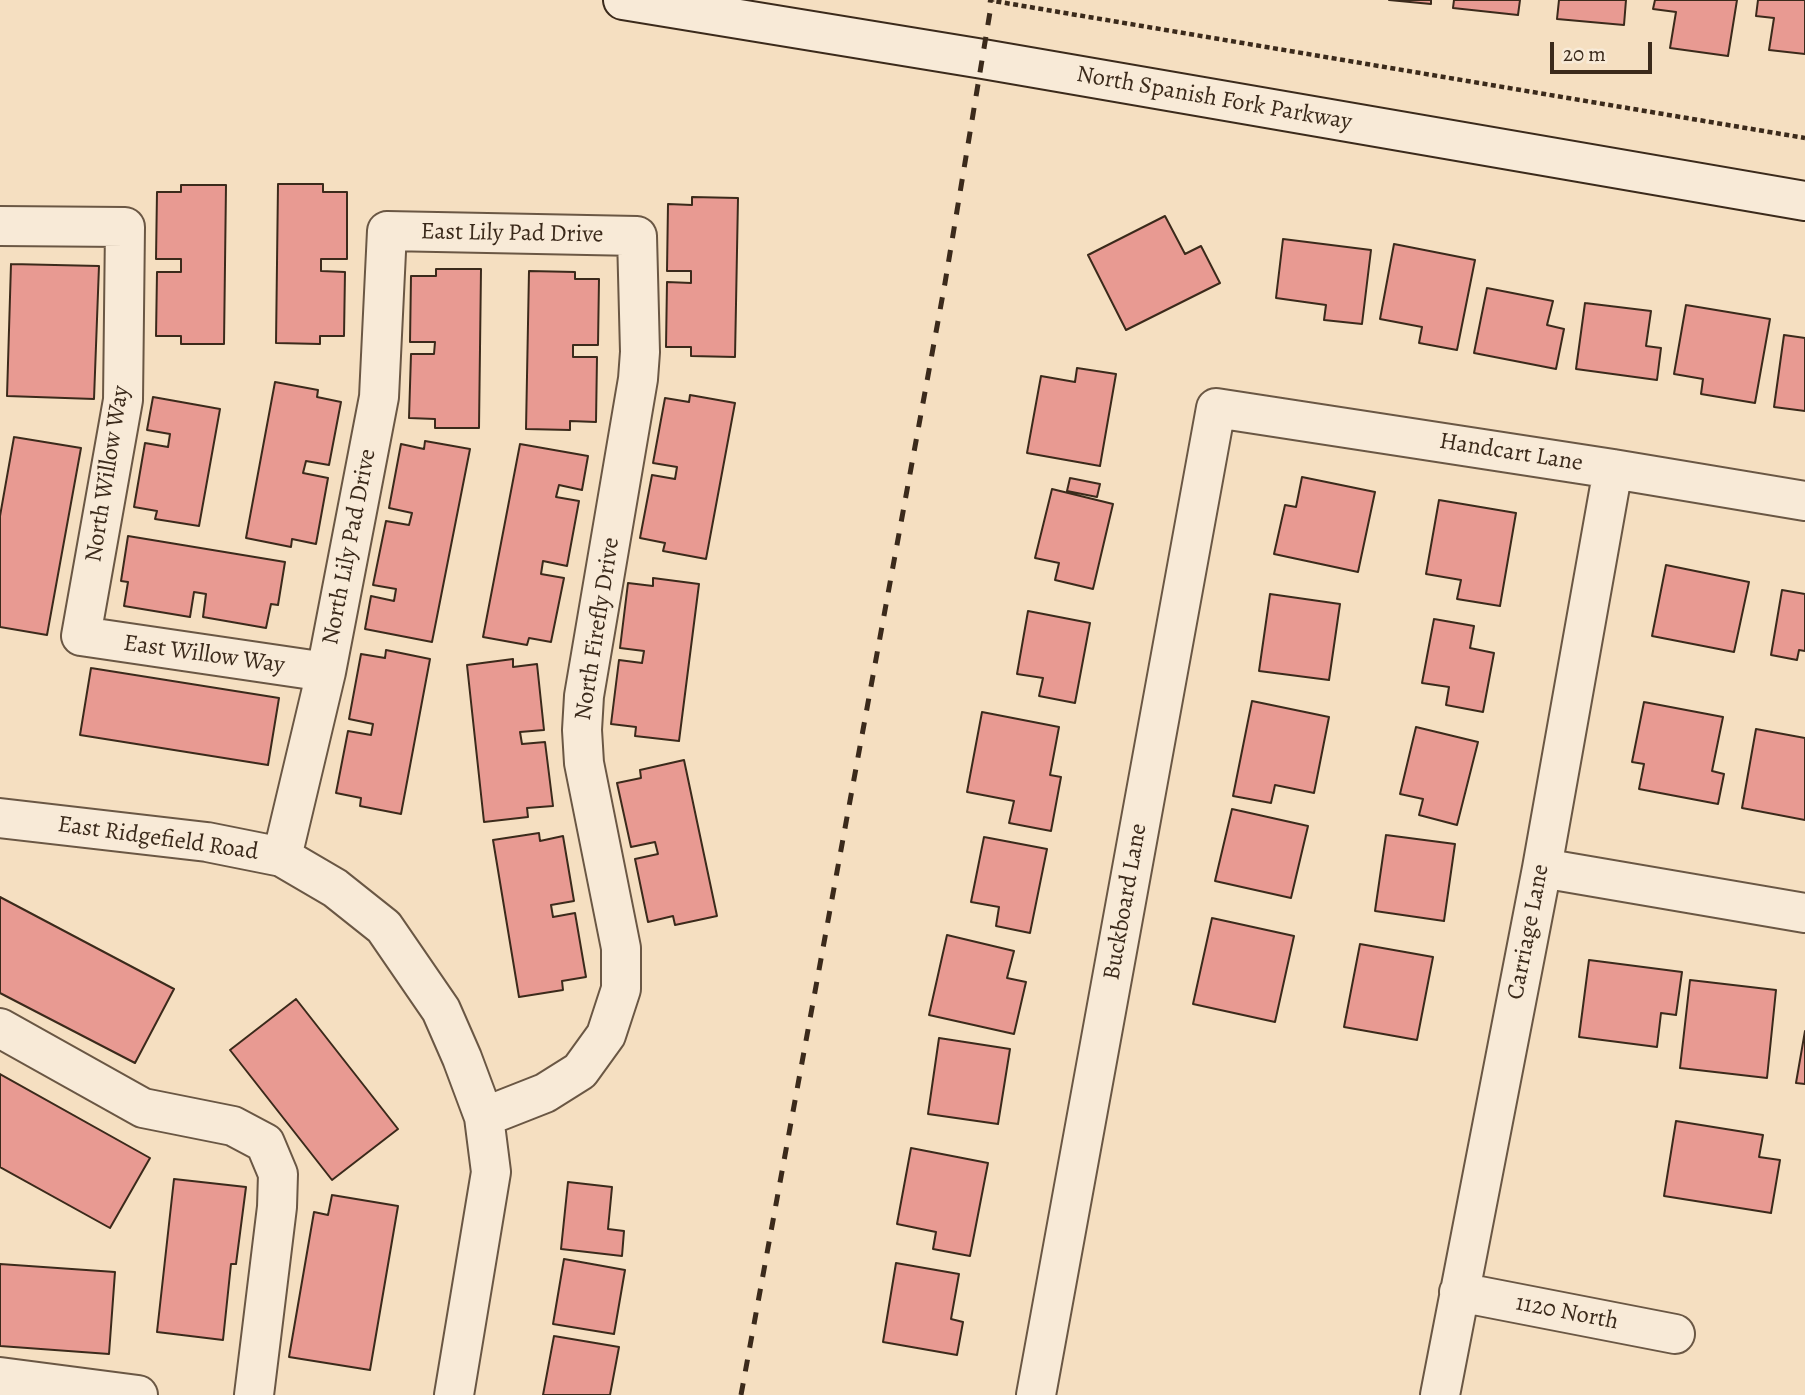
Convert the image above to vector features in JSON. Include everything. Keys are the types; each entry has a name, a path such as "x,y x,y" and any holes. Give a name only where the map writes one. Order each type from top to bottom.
{"street":[{"name":"North Spanish Fork Parkway","path":"623,0 1805,201"},
{"name":"North Willow Way","path":"0,226 125,227 123,400 81,636"},
{"name":"East Lily Pad Drive","path":"387,231 638,236"},
{"name":"North Lily Pad Drive","path":"282,858 326,672 379,397 387,231"},
{"name":"North Firefly Drive","path":"484,1117 545,1093 580,1071 606,1035 621,989 621,948 584,763 582,730 584,696 638,379 638,236"},
{"name":"Handcart Lane","path":"1216,408 1805,501"},
{"name":"Buckboard Lane","path":"1036,1395 1216,408"},
{"name":"Carriage Lane","path":"1440,1395 1542,868 1613,469"},
{"name":"East Willow Way","path":"81,636 326,672"},
{"name":"East Ridgefield Road","path":"0,818 207,842 282,858 335,888 384,927 441,1010 484,1117 491,1172 454,1395"},
{"path":"1542,868 1805,913"},
{"path":"0,1028 143,1108 233,1126 265,1143 278,1174 277,1207 254,1395"},
{"name":"1120 North","path":"1460,1292 1675,1334"},
{"path":"0,1377 138,1395"}],"path":[{"path":"988,0 1805,138"}],"building":[{"path":"1389,0 1431,0 1431,4"},
{"path":"1454,0 1520,0 1518,15 1453,8"},
{"path":"1559,0 1626,0 1624,25 1557,19"},
{"path":"1655,0 1737,0 1728,56 1670,48 1676,12 1653,9"},
{"path":"1758,0 1805,0 1805,54 1769,50 1774,18 1756,16"},
{"path":"278,184 323,184 323,192 347,192 347,259 321,259 321,271 345,272 344,336 320,336 320,344 276,343"},
{"path":"181,185 226,185 224,344 181,344 181,336 156,336 157,272 181,272 181,259 156,259 157,192 181,192"},
{"path":"692,197 738,198 735,357 691,356 691,347 666,347 667,282 691,283 691,271 667,271 668,204 692,205"},
{"path":"1165,216 1185,254 1201,246 1220,283 1126,330 1088,255"},
{"path":"1283,239 1371,250 1362,324 1324,320 1326,305 1276,298"},
{"path":"1394,244 1475,260 1457,350 1419,343 1422,327 1380,319"},
{"path":"11,264 99,266 94,399 7,396"},
{"path":"436,269 481,269 479,428 435,428 435,419 409,418 411,354 434,354 435,342 410,342 411,276 436,276"},
{"path":"529,271 575,272 575,279 599,279 598,345 573,345 573,357 597,357 596,422 570,421 570,430 526,429"},
{"path":"1487,288 1553,301 1547,325 1564,329 1556,369 1474,353"},
{"path":"1585,303 1651,311 1646,346 1661,348 1657,380 1576,369"},
{"path":"1686,305 1770,319 1755,403 1701,394 1703,379 1674,374"},
{"path":"1784,335 1805,338 1805,411 1774,407"},
{"path":"1077,368 1116,374 1100,466 1027,453 1041,376 1075,382"},
{"path":"275,382 318,390 317,397 341,402 329,465 306,461 303,473 328,478 316,544 292,539 291,547 246,538"},
{"path":"690,395 735,403 706,559 663,551 665,543 640,538 652,475 675,479 677,467 653,463 665,398 689,402"},
{"path":"153,397 220,409 199,526 155,519 157,511 134,507 145,443 168,447 170,434 147,430"},
{"path":"14,437 81,448 47,635 0,627 0,516"},
{"path":"425,441 470,449 432,642 365,629 371,596 394,601 396,589 373,585 386,521 409,525 412,513 389,508 401,444 424,449"},
{"path":"520,444 588,456 582,490 559,485 556,497 579,501 567,566 543,561 541,574 564,578 551,642 529,638 527,645 483,637"},
{"path":"1302,477 1375,492 1358,572 1274,554 1285,505 1296,507"},
{"path":"1070,478 1100,484 1097,497 1067,491"},
{"path":"1052,489 1113,504 1093,589 1055,580 1059,563 1035,558"},
{"path":"1439,500 1516,513 1500,606 1457,599 1461,580 1426,574"},
{"path":"128,536 285,562 278,605 271,604 266,628 203,617 206,594 194,592 190,617 124,606 128,582 121,581"},
{"path":"1666,565 1749,582 1734,652 1652,636"},
{"path":"653,578 699,584 679,741 635,736 636,727 611,724 619,660 642,663 644,651 620,648 628,583 653,586"},
{"path":"1782,590 1805,594 1805,651 1799,650 1797,660 1771,655"},
{"path":"1270,594 1340,604 1329,680 1259,671"},
{"path":"1028,611 1090,623 1075,703 1039,696 1043,678 1017,674"},
{"path":"1434,619 1474,626 1470,648 1494,653 1483,712 1446,705 1449,687 1422,683"},
{"path":"386,650 430,659 401,814 360,806 361,798 336,793 348,731 371,735 373,724 349,719 361,654 385,658"},
{"path":"513,659 513,667 537,664 544,730 520,732 522,744 545,742 553,806 527,808 528,817 484,822 467,665"},
{"path":"91,668 279,698 268,765 80,735"},
{"path":"1252,701 1329,717 1314,793 1275,785 1271,803 1233,796"},
{"path":"1644,702 1723,717 1712,771 1724,774 1718,804 1639,789 1644,764 1632,762"},
{"path":"982,712 1059,727 1050,775 1061,777 1051,831 1009,823 1014,801 967,792"},
{"path":"1416,727 1478,742 1457,825 1419,815 1423,799 1400,794"},
{"path":"1756,729 1805,738 1805,820 1742,808"},
{"path":"684,760 717,916 675,925 673,916 648,922 635,859 658,854 655,842 631,847 617,783 641,778 640,770"},
{"path":"1232,809 1308,826 1291,898 1215,881"},
{"path":"539,833 540,841 563,836 574,901 551,905 553,917 575,913 586,977 562,981 563,990 519,997 493,840"},
{"path":"1386,835 1455,844 1444,921 1375,911"},
{"path":"984,837 1047,849 1030,933 996,926 999,907 971,902"},
{"path":"0,897 174,989 135,1063 0,993"},
{"path":"1212,918 1294,936 1275,1022 1193,1004"},
{"path":"947,935 1014,951 1007,978 1026,982 1014,1034 929,1015"},
{"path":"1360,944 1433,957 1417,1040 1344,1027"},
{"path":"1589,960 1682,972 1676,1015 1661,1013 1657,1047 1579,1037"},
{"path":"1690,980 1776,990 1767,1078 1680,1068"},
{"path":"296,999 398,1129 332,1180 230,1050"},
{"path":"1805,1031 1805,1084 1796,1083"},
{"path":"939,1038 1010,1049 998,1124 928,1114"},
{"path":"0,1074 150,1158 110,1228 0,1167"},
{"path":"1676,1121 1763,1135 1759,1157 1780,1160 1771,1213 1664,1196"},
{"path":"911,1148 988,1163 970,1256 933,1249 936,1232 897,1224"},
{"path":"174,1179 246,1187 236,1264 231,1264 223,1340 157,1332"},
{"path":"568,1182 612,1187 608,1229 624,1231 622,1256 561,1249"},
{"path":"332,1195 398,1206 370,1370 289,1357 314,1212 328,1215"},
{"path":"564,1259 625,1270 614,1334 553,1324"},
{"path":"896,1263 959,1274 951,1319 963,1322 957,1355 883,1342"},
{"path":"0,1264 115,1272 109,1354 0,1346"},
{"path":"554,1336 619,1347 610,1395 543,1395"}],"railway":[{"path":"741,1395 945,283 992,0"}]}
